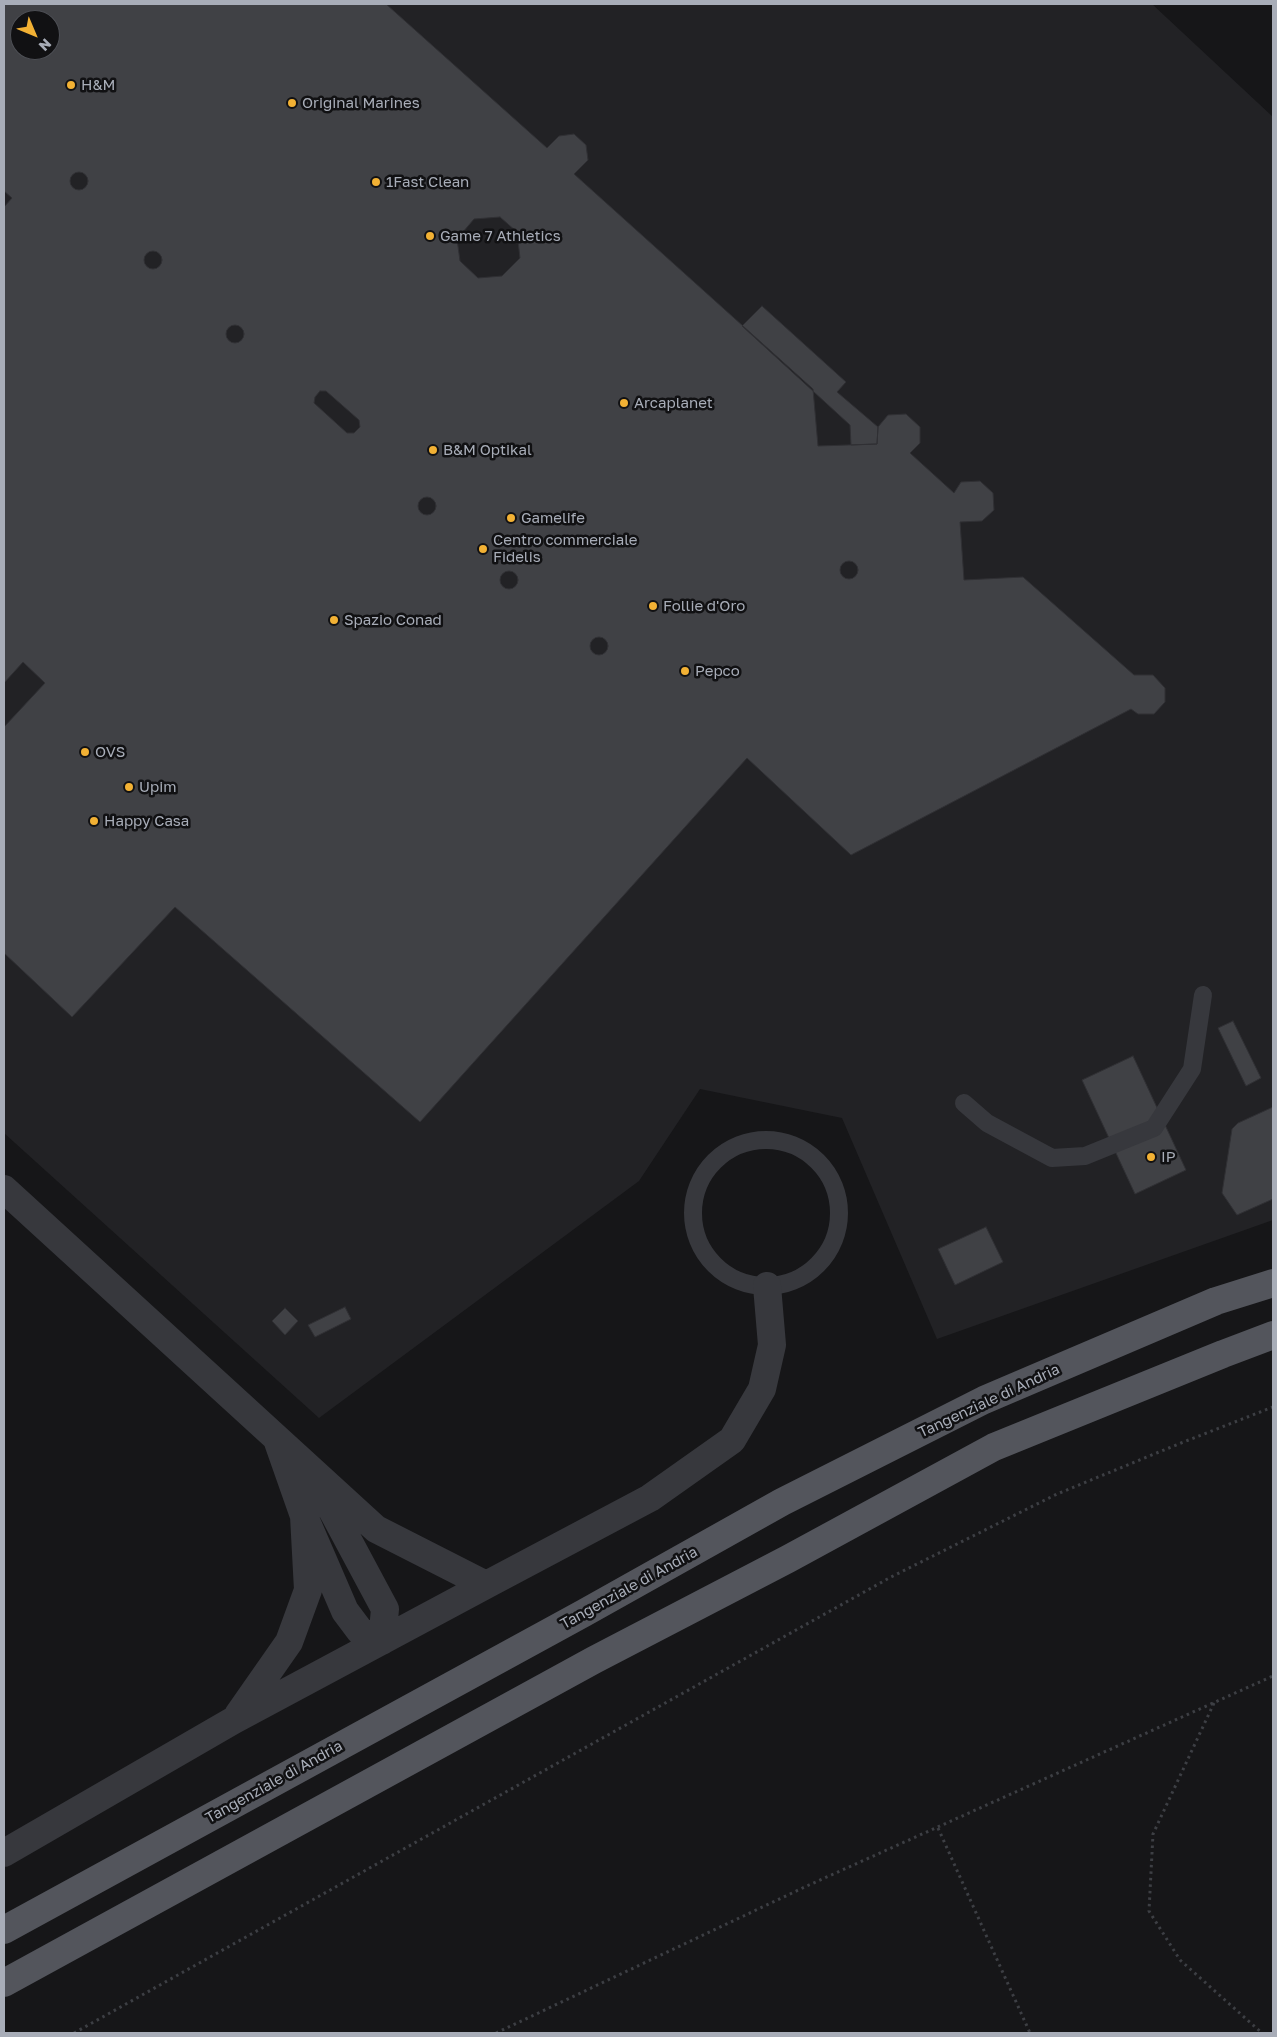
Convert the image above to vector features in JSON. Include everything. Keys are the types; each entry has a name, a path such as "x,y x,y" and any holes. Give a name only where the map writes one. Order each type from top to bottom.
{"main road":[{"name":"Tangenziale di Andria","path":"4,1930 575,1618 782,1502 984,1400 1216,1301 1273,1283"},
{"path":"4,1983 594,1660 788,1559 994,1447 1273,1335"}],"street":[{"path":"4,1189 376,1529 486,1585"},
{"path":"4,1853 234,1720 650,1498 732,1440 762,1389 772,1345 767,1286"},
{"path":"277,1438 304,1516 345,1611 360,1630 382,1641"},
{"path":"277,1438 332,1510 362,1564 385,1609 382,1641"},
{"path":"234,1720 289,1642 308,1590 304,1516"}],"lane":[{"path":"964,1103 987,1123 1052,1158 1085,1156 1154,1128 1192,1069 1203,994"},
{"path":"770,1139 798,1146 820,1163 834,1184 839,1208 836,1233 826,1255 808,1273 794,1281 767,1286 736,1280 710,1262 696,1237 692,1209 699,1181 716,1158 741,1143 770,1139"}],"path":[{"path":"74,2033 891,1577 1057,1494 1273,1407"},
{"path":"496,2033 800,1890 1273,1676"},
{"path":"1214,1702 1153,1834 1149,1911 1180,1960 1262,2033"},
{"path":"938,1828 1030,2033"}],"shaded area":[{"path":"4,4 1152,4 1273,117 1273,1220 937,1339 842,1118 700,1089 639,1181 319,1418 4,1133"}],"building":[{"name":"Centro commerciale Fidelis","path":"4,4 386,4 547,148 559,136 574,134 586,145 588,160 574,174 813,389 818,446 877,444 878,427 888,415 906,414 920,427 920,443 910,453 954,493 961,482 980,481 993,493 994,510 982,521 960,522 964,580 1023,577 1134,675 1153,675 1165,688 1165,702 1154,714 1138,714 1131,709 851,855 747,758 420,1122 175,907 72,1017 4,953 4,727 45,683 23,662 4,683 4,207 12,198 4,191"},
{"path":"75,172 83,172 88,177 86,188 75,190 70,185 70,177"},
{"path":"500,217 517,232 520,258 502,276 478,278 460,261 457,239 474,219"},
{"path":"153,251 159,254 162,260 159,266 153,269 147,266 144,260 147,254"},
{"path":"762,306 846,382 837,392 878,427 877,444 851,445 850,425 742,326"},
{"path":"231,325 239,325 244,330 242,341 231,343 226,338 226,330"},
{"path":"320,391 326,391 359,420 360,427 354,433 347,433 314,403 315,397"},
{"path":"427,497 434,499 436,506 434,513 427,515 420,513 418,506 420,499"},
{"path":"845,561 853,561 858,566 856,577 845,579 840,574 840,566"},
{"path":"509,571 515,574 518,580 515,586 509,589 503,586 500,580 503,574"},
{"path":"595,637 603,637 608,642 606,653 595,655 590,650 590,642"},
{"path":"1233,1021 1261,1078 1246,1086 1218,1028"},
{"path":"1133,1056 1186,1170 1135,1194 1082,1080"},
{"path":"1273,1107 1273,1199 1237,1215 1222,1193 1232,1129 1238,1123"},
{"path":"986,1227 1003,1262 955,1285 938,1249"},
{"path":"345,1307 351,1319 315,1337 308,1325"},
{"path":"285,1308 298,1321 285,1335 272,1321"}],"place":[{"name":"H&M","path":"71,85"},
{"name":"Original Marines","path":"292,103"},
{"name":"1Fast Clean","path":"376,182"},
{"name":"Game 7 Athletics","path":"430,236"},
{"name":"Arcaplanet","path":"624,403"},
{"name":"B&M Optikal","path":"433,450"},
{"name":"Gamelife","path":"511,518"},
{"name":"Centro commerciale Fidelis","path":"483,549"},
{"name":"Follie d'Oro","path":"653,606"},
{"name":"Spazio Conad","path":"334,620"},
{"name":"Pepco","path":"685,671"},
{"name":"OVS","path":"85,752"},
{"name":"Upim","path":"129,787"},
{"name":"Happy Casa","path":"94,821"},
{"name":"IP","path":"1151,1157"}]}
